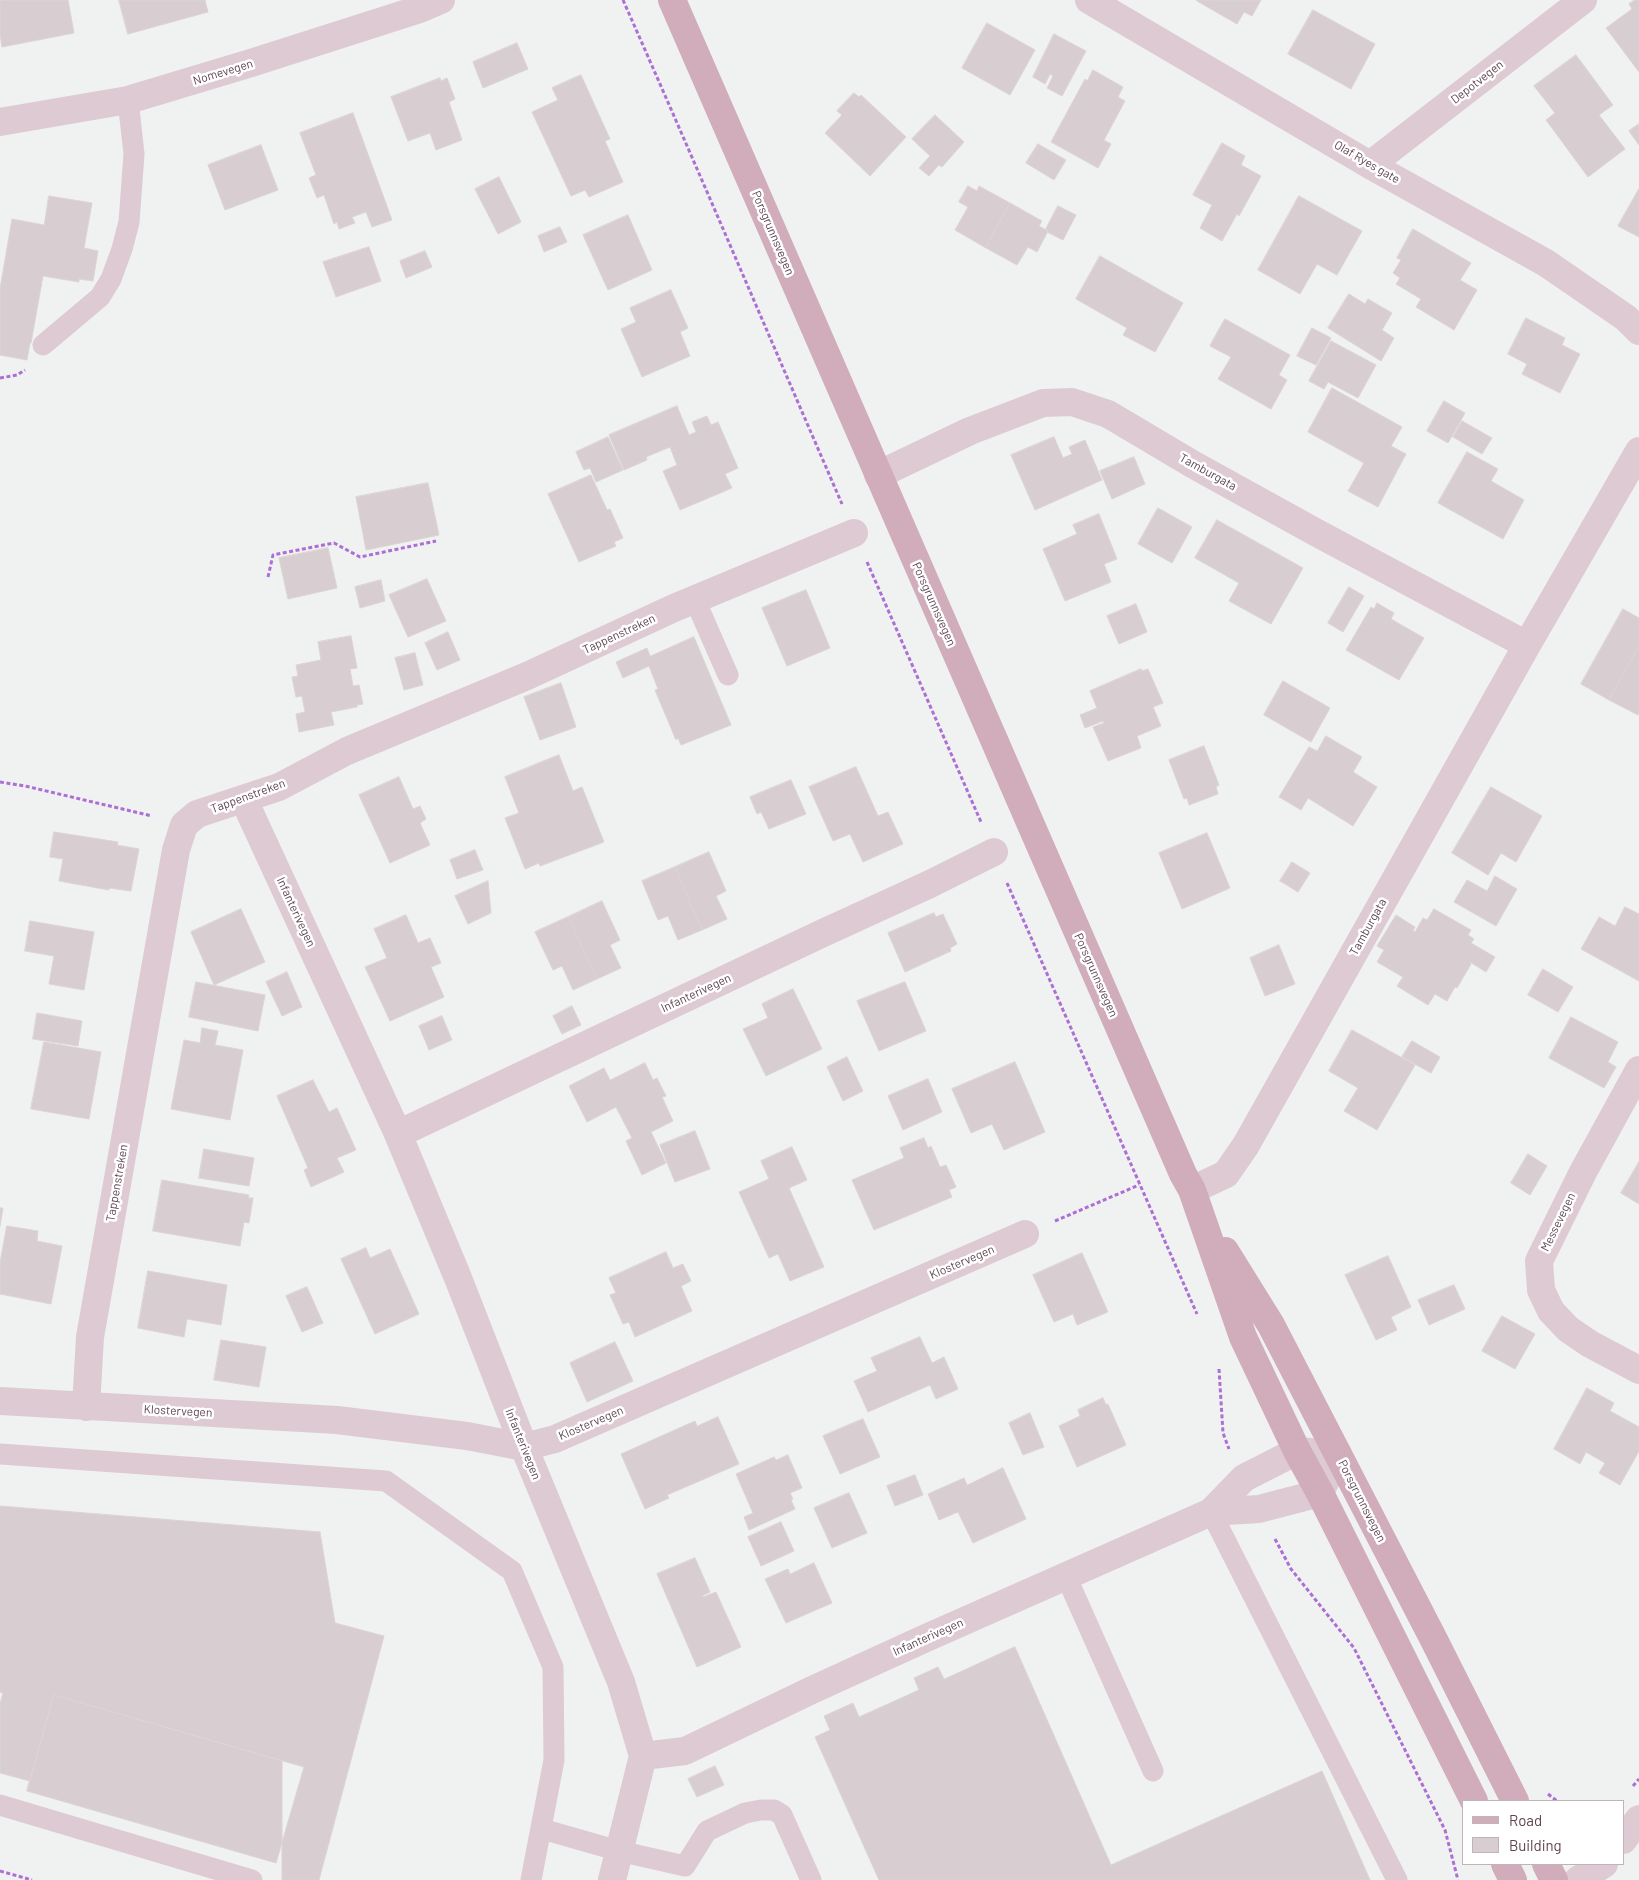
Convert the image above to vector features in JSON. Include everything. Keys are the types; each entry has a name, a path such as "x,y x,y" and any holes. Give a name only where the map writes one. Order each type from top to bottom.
{"main road":[{"name":"Porsgrunnsvegen","path":"672,0 1179,1165 1195,1199 1271,1325 1514,1800"},
{"name":"Porsgrunnsvegen","path":"1195,1199 1243,1337 1296,1450 1320,1493 1474,1800"},
{"path":"1506,1865 1513,1880"},
{"path":"1546,1865 1554,1880"}],"street":[{"name":"Nomevegen","path":"0,122 128,100 251,63 420,9 441,0"},
{"name":"Olaf Ryes gate","path":"1089,0 1370,165 1546,263 1626,318 1639,331"},
{"name":"Depotvegen","path":"1370,165 1584,0"},
{"name":"Tamburgata","path":"878,475 970,431 1043,403 1072,402 1108,414 1268,506 1527,645"},
{"name":"Tamburgata","path":"1195,1199 1226,1174 1246,1145 1527,645 1639,451"},
{"name":"Tappenstreken","path":"86,1406 90,1337 176,850 184,825 197,814 279,787 347,751 527,676 674,608 854,533"},
{"name":"Infanterivegen","path":"244,800 398,1134 621,1682 644,1756 685,1751 812,1690 1211,1512 1259,1509 1320,1493"},
{"name":"Infanterivegen","path":"398,1134 930,884 994,852"},
{"name":"Messevegen","path":"1639,1070 1582,1172 1539,1261 1541,1290 1551,1311 1568,1329 1590,1344 1639,1370"},
{"name":"Klostervegen","path":"0,1401 337,1420 467,1436 524,1447 556,1439 1025,1234"},
{"name":"Infanterivegen","path":"1211,1512 1244,1478 1296,1450"},
{"path":"1296,1450 1338,1454 1320,1493"},
{"path":"612,1880 644,1756"},
{"path":"1624,1839 1639,1820"},
{"path":"1578,1880 1602,1865"}],"lane":[{"path":"43,345 100,297 111,279 122,249 129,222 134,154 128,100"},
{"path":"695,600 728,675"},
{"path":"0,1454 386,1481 512,1571 553,1667 554,1760 531,1880"},
{"path":"1211,1512 1397,1880"},
{"path":"1066,1576 1153,1771"},
{"path":"0,1805 252,1880"},
{"path":"542,1829 688,1873 707,1831 745,1813 774,1810 782,1815 811,1880"}],"path":[{"path":"623,0 710,195 734,257 1139,1185 1201,1322"},
{"path":"268,577 273,555 334,543 360,558 436,541"},
{"path":"0,782 184,825"},
{"path":"1025,1234 1139,1185"},
{"path":"1219,1365 1223,1432 1231,1455"},
{"path":"1274,1538 1292,1569 1354,1648 1445,1830 1458,1880"},
{"path":"0,1871 32,1880"}],"building":[{"path":"68,0 74,33 2,47 0,1"},
{"path":"119,0 205,0 208,12 128,34"},
{"path":"1197,0 1261,0 1252,16 1244,12 1237,24"},
{"path":"1639,0 1639,72 1606,28 1632,9 1629,4"},
{"path":"1313,10 1375,44 1351,89 1288,54"},
{"path":"987,23 1035,50 1010,95 962,68"},
{"path":"1054,34 1086,51 1062,96 1047,88 1053,76 1050,74 1045,84 1033,77"},
{"path":"517,43 528,69 483,88 473,62"},
{"path":"1576,55 1613,105 1599,115 1625,149 1588,177 1546,120 1555,113 1534,86"},
{"path":"1093,70 1123,87 1118,97 1125,101 1104,140 1111,144 1098,168 1051,142 1085,79 1087,81"},
{"path":"581,75 610,139 605,141 623,182 589,197 585,190 571,196 532,112 558,100 552,88"},
{"path":"440,78 441,81 447,78 455,99 449,102 462,140 436,150 430,133 408,141 391,97"},
{"path":"854,93 859,97 861,95 906,137 870,176 825,133 842,115 837,111"},
{"path":"353,113 392,220 372,227 366,212 352,217 355,223 339,229 337,222 334,224 324,195 317,198 309,178 316,175 300,133"},
{"path":"935,115 964,142 942,167 939,165 929,176 919,168 930,156 912,139"},
{"path":"1639,124 1639,145 1629,131"},
{"path":"1222,143 1245,156 1241,165 1261,176 1239,216 1237,214 1222,241 1200,228 1212,205 1193,195"},
{"path":"1038,144 1066,160 1054,180 1026,163"},
{"path":"261,145 278,190 225,210 208,165"},
{"path":"499,177 521,222 498,234 475,189"},
{"path":"968,186 977,191 979,186 1010,203 986,248 955,230 968,207 959,202"},
{"path":"1639,189 1639,237 1618,226"},
{"path":"49,196 92,203 84,248 98,251 93,281 79,279 79,282 43,276 27,360 0,355 0,289 12,219 44,225"},
{"path":"1299,196 1362,231 1337,275 1317,264 1300,294 1258,270"},
{"path":"1010,203 1042,221 1039,226 1048,231 1037,252 1028,247 1017,265 986,248"},
{"path":"1058,206 1076,215 1063,240 1047,232 1046,229"},
{"path":"628,215 652,270 608,290 583,235"},
{"path":"560,227 567,242 544,252 538,236"},
{"path":"1413,229 1471,263 1460,280 1477,290 1454,330 1416,307 1421,299 1396,284 1400,278 1393,273 1401,260 1397,258"},
{"path":"369,247 381,281 336,297 323,262"},
{"path":"425,251 432,267 406,278 400,261"},
{"path":"1100,256 1183,303 1155,352 1123,335 1127,328 1076,299"},
{"path":"671,290 688,328 680,332 690,356 642,377 621,329 636,322 630,308"},
{"path":"1349,294 1365,304 1368,299 1392,313 1382,330 1394,338 1381,361 1328,328"},
{"path":"1526,318 1565,338 1562,345 1580,354 1560,393 1522,374 1527,364 1508,354"},
{"path":"1225,319 1290,355 1279,375 1287,380 1271,409 1218,379 1231,357 1210,346"},
{"path":"1312,328 1331,338 1316,365 1297,356"},
{"path":"1331,341 1376,365 1358,398 1328,382 1324,389 1309,381"},
{"path":"1332,388 1402,427 1391,446 1406,454 1378,507 1348,491 1364,463 1308,432"},
{"path":"1444,401 1465,413 1448,443 1427,431"},
{"path":"677,406 689,435 696,432 692,422 707,416 711,425 718,422 738,468 725,474 732,488 680,510 663,471 677,465 670,447 646,457 647,460 624,470 609,435"},
{"path":"1462,421 1492,438 1482,454 1453,437"},
{"path":"608,437 623,470 596,482 590,468 584,470 576,452"},
{"path":"1054,437 1063,458 1072,454 1069,447 1085,440 1102,480 1035,510 1011,455"},
{"path":"1467,452 1498,469 1491,481 1524,500 1503,539 1438,503"},
{"path":"1134,457 1145,484 1112,499 1100,471"},
{"path":"591,475 607,510 610,509 623,538 614,542 616,546 579,562 548,494"},
{"path":"428,483 439,535 366,550 356,497"},
{"path":"1158,508 1192,527 1172,563 1138,544"},
{"path":"1099,514 1117,559 1104,564 1111,582 1065,601 1043,549 1077,534 1073,525"},
{"path":"1217,520 1303,568 1271,624 1229,601 1239,583 1195,558"},
{"path":"328,548 337,588 288,599 279,558"},
{"path":"427,579 446,621 408,637 389,595"},
{"path":"381,580 385,601 360,608 355,587"},
{"path":"1349,587 1364,596 1343,632 1328,623"},
{"path":"806,590 830,648 787,666 762,608"},
{"path":"1377,603 1394,613 1391,619 1424,638 1399,680 1346,650 1371,607 1374,609"},
{"path":"1136,604 1147,632 1119,644 1107,616"},
{"path":"1623,609 1639,618 1639,646 1609,700 1581,684"},
{"path":"448,632 460,660 437,670 425,643"},
{"path":"351,636 357,668 350,669 353,686 359,685 363,704 331,712 334,725 299,732 296,714 305,712 302,696 296,697 292,677 298,676 296,665 321,660 318,642"},
{"path":"694,637 731,725 681,745 678,738 676,740 655,690 658,689 649,666 623,678 616,662 647,648 650,656"},
{"path":"1639,646 1639,713 1638,715 1609,700"},
{"path":"415,653 423,685 404,690 395,658"},
{"path":"1141,669 1142,671 1148,669 1163,703 1153,707 1161,726 1137,736 1141,748 1108,761 1093,727 1104,723 1103,721 1085,728 1080,715 1097,708 1090,691"},
{"path":"1283,681 1330,708 1311,742 1264,715"},
{"path":"561,683 576,727 540,740 524,697"},
{"path":"1326,736 1362,757 1353,772 1377,787 1353,826 1308,798 1301,810 1279,797 1309,747 1317,751"},
{"path":"1204,746 1219,785 1216,787 1218,794 1189,805 1187,798 1184,799 1169,760"},
{"path":"559,755 573,791 582,787 604,842 540,866 539,863 525,869 505,818 519,813 505,777"},
{"path":"856,767 878,816 888,812 903,844 863,862 850,834 833,841 809,787"},
{"path":"399,777 413,809 420,806 426,819 420,823 430,845 390,863 359,795"},
{"path":"791,780 806,814 769,829 761,812 757,814 750,797"},
{"path":"1491,787 1542,816 1516,862 1501,853 1488,875 1452,853"},
{"path":"54,832 118,842 117,845 139,849 131,891 109,888 109,890 59,881 63,859 50,857"},
{"path":"1207,833 1230,888 1182,909 1159,853"},
{"path":"475,850 483,870 457,879 450,860"},
{"path":"709,852 726,891 716,896 727,919 702,930 675,867"},
{"path":"1292,862 1310,873 1298,892 1280,881"},
{"path":"675,867 702,930 678,940 668,916 658,920 642,881"},
{"path":"1495,876 1517,889 1496,926 1454,902 1467,880 1487,891"},
{"path":"488,881 491,913 468,924 455,896"},
{"path":"602,901 620,940 610,945 621,968 597,979 568,917"},
{"path":"1625,907 1639,914 1639,981 1581,949 1599,917 1615,926"},
{"path":"241,909 265,962 214,985 191,932"},
{"path":"1434,909 1471,930 1468,935 1474,939 1471,943 1495,957 1486,972 1470,962 1471,964 1457,988 1455,987 1447,1001 1435,994 1428,1005 1397,986 1403,977 1377,962 1384,950 1377,946 1396,915 1415,927 1413,931 1415,932 1423,918 1427,920"},
{"path":"934,913 936,917 943,914 957,944 950,948 951,951 905,972 888,933"},
{"path":"406,915 418,943 430,938 441,963 431,967 444,997 390,1021 365,967 387,958 374,929"},
{"path":"568,917 597,979 573,990 562,966 553,970 535,932"},
{"path":"30,921 94,932 84,990 49,984 54,956 25,951"},
{"path":"1279,945 1295,984 1265,996 1250,958"},
{"path":"1543,969 1573,987 1558,1012 1528,995"},
{"path":"287,972 302,1007 282,1016 266,982"},
{"path":"196,982 265,995 258,1031 189,1017"},
{"path":"905,982 926,1031 879,1051 857,1001"},
{"path":"793,989 822,1049 766,1076 743,1029 768,1018 762,1004"},
{"path":"572,1006 581,1025 562,1034 553,1016"},
{"path":"37,1013 82,1021 78,1046 33,1039"},
{"path":"442,1016 452,1040 429,1050 419,1026"},
{"path":"1571,1017 1618,1042 1608,1062 1616,1067 1604,1088 1549,1058"},
{"path":"202,1028 218,1031 215,1045 243,1050 230,1120 171,1109 184,1040 200,1043"},
{"path":"1352,1030 1415,1065 1377,1130 1344,1111 1358,1088 1329,1071"},
{"path":"1412,1041 1440,1057 1431,1073 1402,1057"},
{"path":"44,1042 101,1052 89,1119 31,1109"},
{"path":"847,1057 863,1091 843,1101 827,1067"},
{"path":"1015,1062 1045,1132 1004,1150 992,1124 971,1133 952,1089"},
{"path":"645,1063 653,1080 657,1078 666,1096 662,1097 673,1121 651,1132 666,1163 642,1175 626,1141 632,1138 616,1107 587,1122 569,1086 604,1068 610,1080"},
{"path":"928,1079 942,1112 903,1130 888,1096"},
{"path":"313,1080 329,1112 337,1108 356,1150 337,1158 344,1172 311,1187 304,1170 308,1168 277,1096"},
{"path":"695,1131 710,1169 675,1182 660,1145"},
{"path":"924,1138 928,1148 931,1146 940,1167 946,1165 956,1187 949,1190 952,1197 874,1230 852,1180 904,1158 900,1148"},
{"path":"792,1147 807,1180 789,1188 824,1267 790,1281 778,1254 769,1258 739,1192 769,1179 761,1161"},
{"path":"204,1149 254,1158 249,1186 199,1178"},
{"path":"1528,1154 1547,1166 1530,1195 1511,1183"},
{"path":"1639,1162 1639,1204 1621,1193"},
{"path":"162,1180 249,1195 248,1198 253,1198 249,1223 244,1222 240,1246 153,1231"},
{"path":"0,1208 3,1208 0,1226"},
{"path":"7,1226 38,1231 37,1241 62,1246 51,1304 0,1294 0,1263"},
{"path":"366,1248 370,1258 390,1249 419,1314 375,1334 341,1259"},
{"path":"666,1252 673,1268 683,1264 691,1281 681,1286 692,1311 635,1337 629,1322 623,1324 610,1295 616,1293 609,1278"},
{"path":"1082,1253 1108,1312 1077,1325 1073,1314 1054,1322 1033,1275"},
{"path":"1388,1256 1411,1307 1391,1317 1397,1330 1376,1340 1345,1275"},
{"path":"148,1271 227,1285 221,1325 187,1319 184,1337 138,1328"},
{"path":"1454,1285 1465,1309 1429,1325 1418,1300"},
{"path":"307,1287 323,1323 302,1332 286,1296"},
{"path":"1502,1316 1535,1334 1515,1369 1482,1351"},
{"path":"920,1337 932,1363 944,1357 958,1389 936,1399 930,1385 868,1412 854,1381 877,1371 871,1358"},
{"path":"221,1340 266,1347 259,1387 214,1380"},
{"path":"615,1342 633,1381 587,1402 570,1363"},
{"path":"1587,1388 1614,1403 1610,1411 1639,1427 1639,1451 1620,1485 1599,1473 1605,1463 1586,1452 1580,1464 1554,1449"},
{"path":"1103,1398 1106,1405 1108,1404 1126,1445 1077,1467 1059,1426 1080,1416 1078,1410"},
{"path":"1030,1413 1044,1447 1023,1455 1009,1423"},
{"path":"718,1417 739,1464 667,1495 669,1498 645,1509 621,1454 695,1421 697,1426"},
{"path":"863,1419 880,1457 840,1474 823,1436"},
{"path":"788,1455 802,1488 790,1493 795,1509 749,1530 744,1517 753,1513 736,1474 774,1457 776,1460"},
{"path":"1003,1468 1026,1519 973,1543 958,1512 939,1520 928,1494 964,1478 967,1485"},
{"path":"915,1475 923,1495 895,1506 887,1486"},
{"path":"849,1493 867,1533 832,1548 814,1508"},
{"path":"0,1506 320,1532 335,1623 384,1636 319,1880 282,1880 282,1761 54,1695 30,1781 0,1773 0,1704 3,1693 0,1692"},
{"path":"781,1522 794,1551 761,1566 748,1537"},
{"path":"695,1558 710,1592 702,1596 716,1592 741,1647 697,1667 657,1574"},
{"path":"814,1563 832,1603 786,1623 765,1579 788,1569 790,1574"},
{"path":"1015,1647 1111,1865 1322,1771 1370,1880 879,1880 815,1737 830,1730 824,1716 853,1703 859,1717 919,1690 914,1678 938,1667 944,1679"},
{"path":"54,1695 304,1767 276,1863 27,1791"},
{"path":"715,1766 724,1785 697,1797 688,1779"}]}
